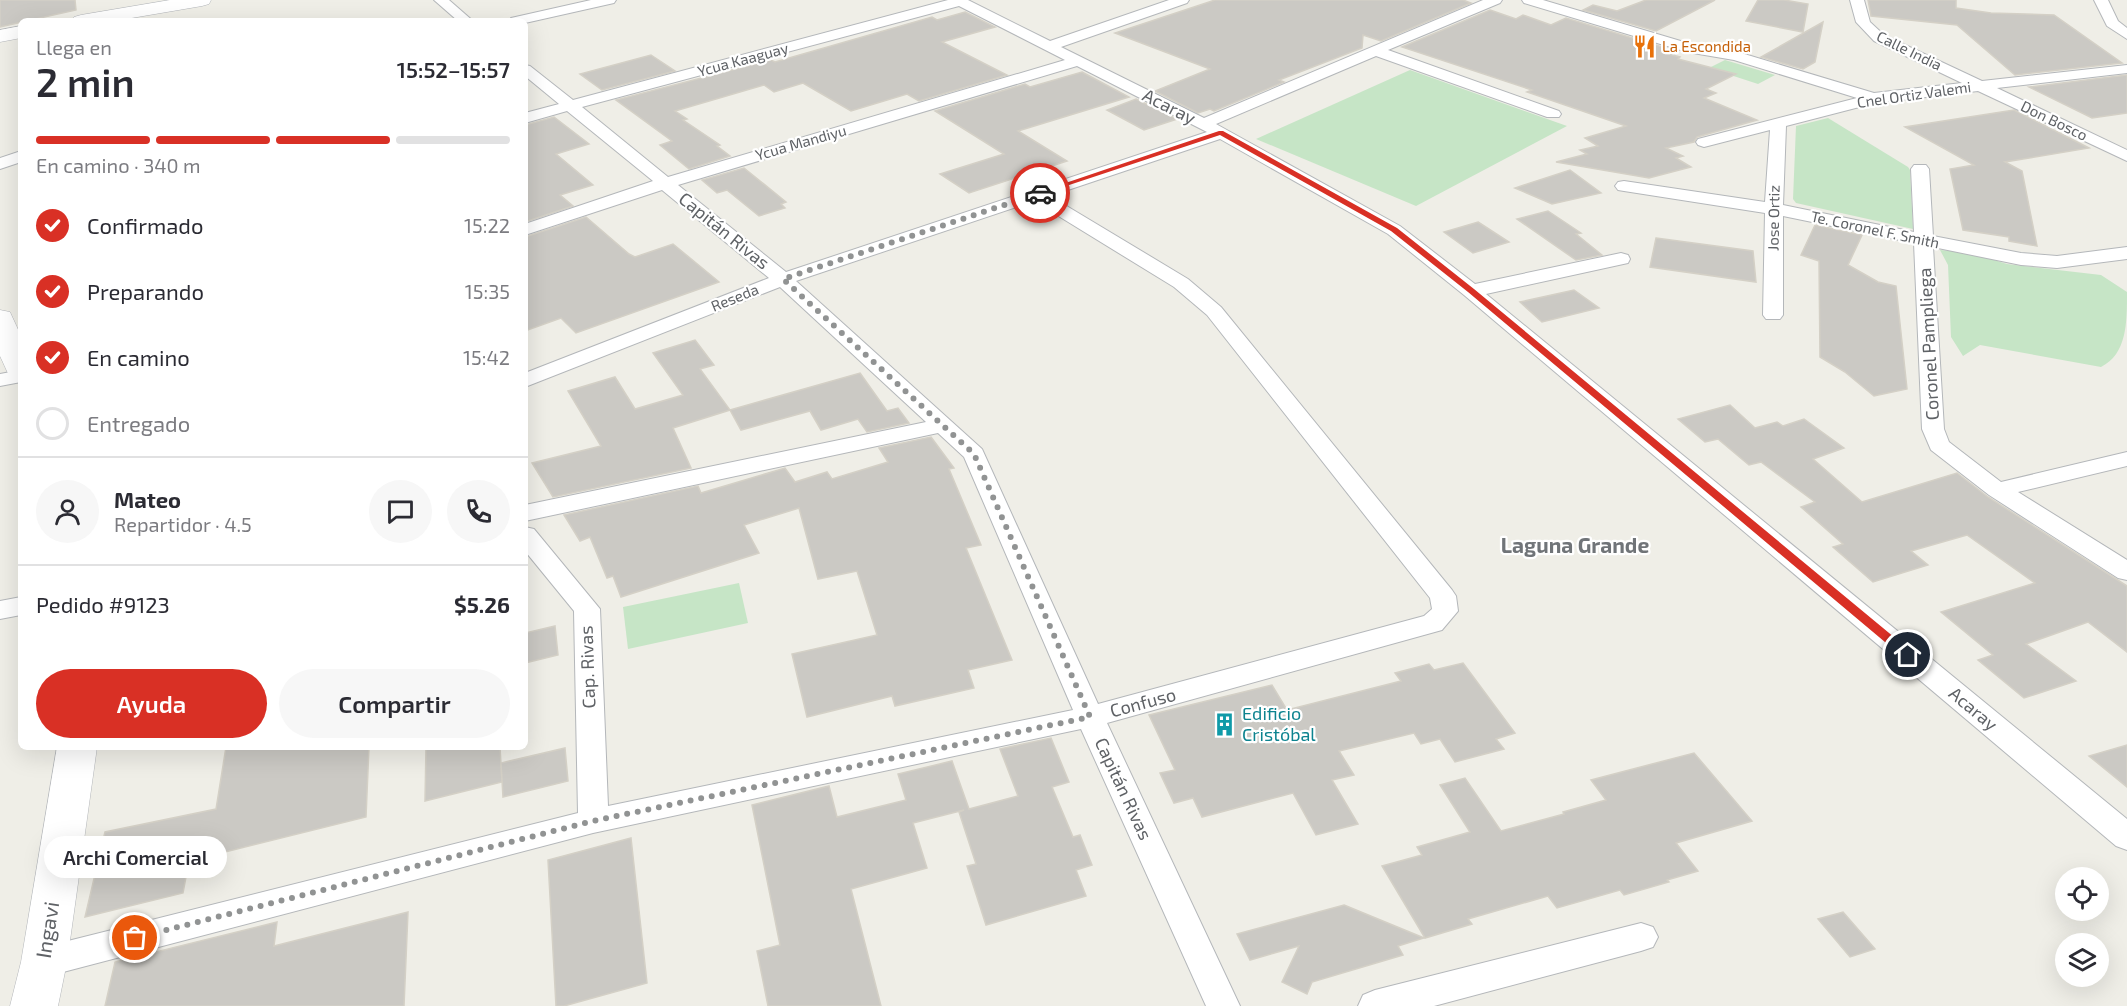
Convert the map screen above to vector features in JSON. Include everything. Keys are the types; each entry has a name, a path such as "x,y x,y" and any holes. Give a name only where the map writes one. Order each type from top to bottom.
{"main road":[{"path":"103,18 202,0"},
{"path":"0,36 18,33"},
{"path":"0,318 18,367"},
{"name":"Ingavi","path":"34,1006 44,962 77,750"}],"street":[{"path":"441,0 462,18"},
{"path":"528,18 609,0"},
{"path":"1049,46 1182,0"},
{"name":"Reseda","path":"528,380 783,279 1035,194 1212,128 1376,51 1495,0"},
{"path":"1529,0 1692,49 1736,56 1875,98"},
{"path":"1556,8 1575,0"},
{"name":"Calle India","path":"1857,0 1862,21 1867,29 1879,38 1981,86"},
{"path":"2101,0 2112,23 2127,35"},
{"name":"Acaray","path":"959,1 1212,128 1394,230 1471,291 2127,837"},
{"name":"Ycua Kaaguay","path":"528,117 959,1"},
{"path":"1376,51 1553,114"},
{"name":"Ycua Mandiyu","path":"528,229 665,183 1078,61"},
{"name":"Cnel Ortiz Valemi","path":"1704,142 1875,98 2127,69"},
{"name":"Capitán Rivas","path":"528,71 783,279 974,454 1090,717 1224,1006"},
{"name":"Don Bosco","path":"1981,86 2127,156"},
{"name":"Jose Ortiz","path":"1773,315 1773,209 1778,122"},
{"path":"0,164 18,157"},
{"name":"Coronel Pampliega","path":"1920,169 1933,429 1939,445 1997,490 2127,572"},
{"name":"Te. Coronel F. Smith","path":"1624,186 1773,209 2021,259 2057,262 2127,253"},
{"name":"Confuso","path":"44,962 593,821 1090,717 1433,623 1445,612 1443,597 1240,345 1222,318 1181,283 1035,194"},
{"path":"1471,291 1622,259"},
{"path":"0,380 18,376"},
{"path":"528,512 943,425"},
{"path":"1997,490 2127,459"},
{"name":"Cap. Rivas","path":"528,539 586,609 593,821"},
{"path":"0,610 18,607"},
{"path":"1376,1006 1641,937"}],"green space":[{"path":"1725,60 1775,75 1758,84 1709,68"},
{"path":"1410,70 1567,126 1416,206 1256,139"},
{"path":"1828,118 1908,167 1913,229 1796,203 1793,199 1796,126"},
{"path":"1940,250 1972,253 2007,264 2101,275 2127,292 2126,326 2121,346 2110,361 2101,367 1980,345 1963,356 1951,337 1948,265"},
{"path":"739,583 748,623 628,649 623,607"}],"building":[{"path":"0,0 75,0 76,10 40,18 18,18 18,23 0,27"},
{"path":"1215,0 1463,0 1471,3 1381,41 1363,35 1362,48 1279,80 1284,82 1214,111 1210,109 1198,113 1155,91 1210,69 1115,33"},
{"path":"1646,0 1715,0 1656,31 1583,10 1593,5 1617,11"},
{"path":"1758,0 1784,0 1808,4 1803,32 1746,21"},
{"path":"1868,0 1956,0 1956,8 1991,13 2054,15 2122,63 2015,75 1957,25 1871,16"},
{"path":"1490,10 1516,19 1523,15 1551,25 1566,18 1666,48 1661,52 1680,57 1678,59 1736,74 1706,89 1716,93 1704,98 1757,120 1697,137 1694,142 1666,148 1683,156 1676,158 1691,167 1649,178 1556,162 1587,154 1580,150 1598,146 1585,138 1626,126 1527,92 1532,90 1402,47"},
{"path":"965,12 995,27 942,42 1007,75 919,101 907,94 851,111 803,83 774,92 764,85 675,111 687,119 683,120 720,145 717,146 730,156 689,169 660,145 672,141 616,100 771,60 775,62 932,17 937,20"},
{"path":"1823,22 1815,62 1803,69 1761,57"},
{"path":"651,55 675,71 602,90 580,74"},
{"path":"1082,72 1129,97 1018,131 1067,161 969,193 940,174 1004,154 935,111 1025,84 1030,87"},
{"path":"2127,75 2127,113 2092,118 2029,87"},
{"path":"1136,99 1177,119 1144,130 1107,110"},
{"path":"2014,110 2089,148 2005,162 2022,171 2037,246 2009,241 2009,237 1963,230 1950,169 1974,165 1905,127"},
{"path":"554,117 589,144 556,154 593,185 560,195 573,206 528,221 528,124"},
{"path":"744,168 786,202 781,204 785,208 759,216 727,190 717,193 702,180"},
{"path":"1570,170 1601,193 1552,204 1515,188"},
{"path":"1548,211 1581,233 1576,234 1602,255 1576,260 1517,219"},
{"path":"586,217 635,257 673,244 719,282 576,333 561,318 528,330 528,236"},
{"path":"1478,222 1509,242 1473,253 1444,232"},
{"path":"1815,225 1862,235 1848,265 1878,282 1896,286 1907,389 1874,396 1845,372 1820,357 1819,261 1801,255"},
{"path":"1656,238 1753,251 1756,282 1650,267"},
{"path":"1574,290 1599,308 1542,322 1520,302"},
{"path":"695,340 714,365 700,369 730,410 673,428 691,468 553,497 532,463 601,446 568,391 615,377 635,409 683,395 653,353"},
{"path":"860,373 887,411 898,408 909,423 867,432 858,419 821,430 810,411 741,430 730,410"},
{"path":"1730,405 1755,428 1777,422 1783,426 1804,419 1844,448 1813,459 1862,502 1957,473 1988,497 2127,586 2127,652 2088,622 2026,644 2076,681 2024,698 1978,660 1993,655 1941,612 2035,583 1967,535 1911,551 1928,565 1873,582 1833,547 1843,544 1801,507 1815,502 1761,462 1749,465 1718,439 1705,442 1678,419"},
{"path":"931,437 954,468 949,469 981,545 966,548 1012,660 968,670 974,688 895,706 892,696 807,717 792,654 877,635 857,571 818,579 799,508 744,525 759,553 621,597 613,576 607,578 590,537 580,541 564,515 698,486 701,493 785,468 795,482 827,472 832,479 888,462 879,448"},
{"path":"555,626 558,655 528,662 528,632"},
{"path":"1463,663 1515,733 1496,739 1504,749 1455,762 1440,739 1421,744 1414,733 1339,751 1354,775 1332,780 1358,824 1316,835 1293,793 1202,817 1193,798 1174,803 1160,773 1175,770 1149,715 1272,685 1287,710 1401,681 1395,673 1429,664 1434,670"},
{"path":"1051,738 1069,782 1052,787 1073,837 1080,835 1092,865 1076,870 1086,896 986,925 967,866 976,864 959,812 964,810 913,823 927,868 851,889 881,1006 768,1006 757,951 780,945 752,805 829,786 837,817 906,800 898,774 952,761 969,809 1018,796 1000,749"},
{"path":"2127,745 2127,787 2089,756"},
{"path":"565,748 568,781 503,797 501,763"},
{"path":"226,750 369,750 366,817 189,861 183,893 85,917 105,832 216,809"},
{"path":"426,750 500,750 502,782 425,801"},
{"path":"1694,753 1752,821 1676,843 1698,871 1667,880 1669,882 1624,895 1620,890 1557,908 1548,896 1468,919 1472,924 1425,938 1382,866 1422,855 1417,847 1470,832 1440,785 1465,778 1501,831 1606,800 1591,780"},
{"path":"631,838 647,983 564,1006 556,1006 548,860"},
{"path":"1344,905 1424,938 1398,946 1403,955 1312,982 1307,994 1282,982 1299,946 1250,960 1237,934"},
{"path":"408,912 404,1006 105,1006 115,962 277,922 274,946"},
{"path":"1843,912 1875,949 1850,957 1818,919"}],"way so far":[{"path":"135,938 593,821 1090,717 974,454 783,279 1040,193"}],"place":[{"name":"La Escondida","path":"1644,47"},
{"name":"Edificio Cristóbal","path":"1224,724"},
{"name":"Archi Comercial","path":"135,938"}],"district":[{"name":"Laguna Grande","path":"1575,546"}],"route":[{"path":"1040,193 1221,133 1394,230 1471,291 1908,655"}]}
